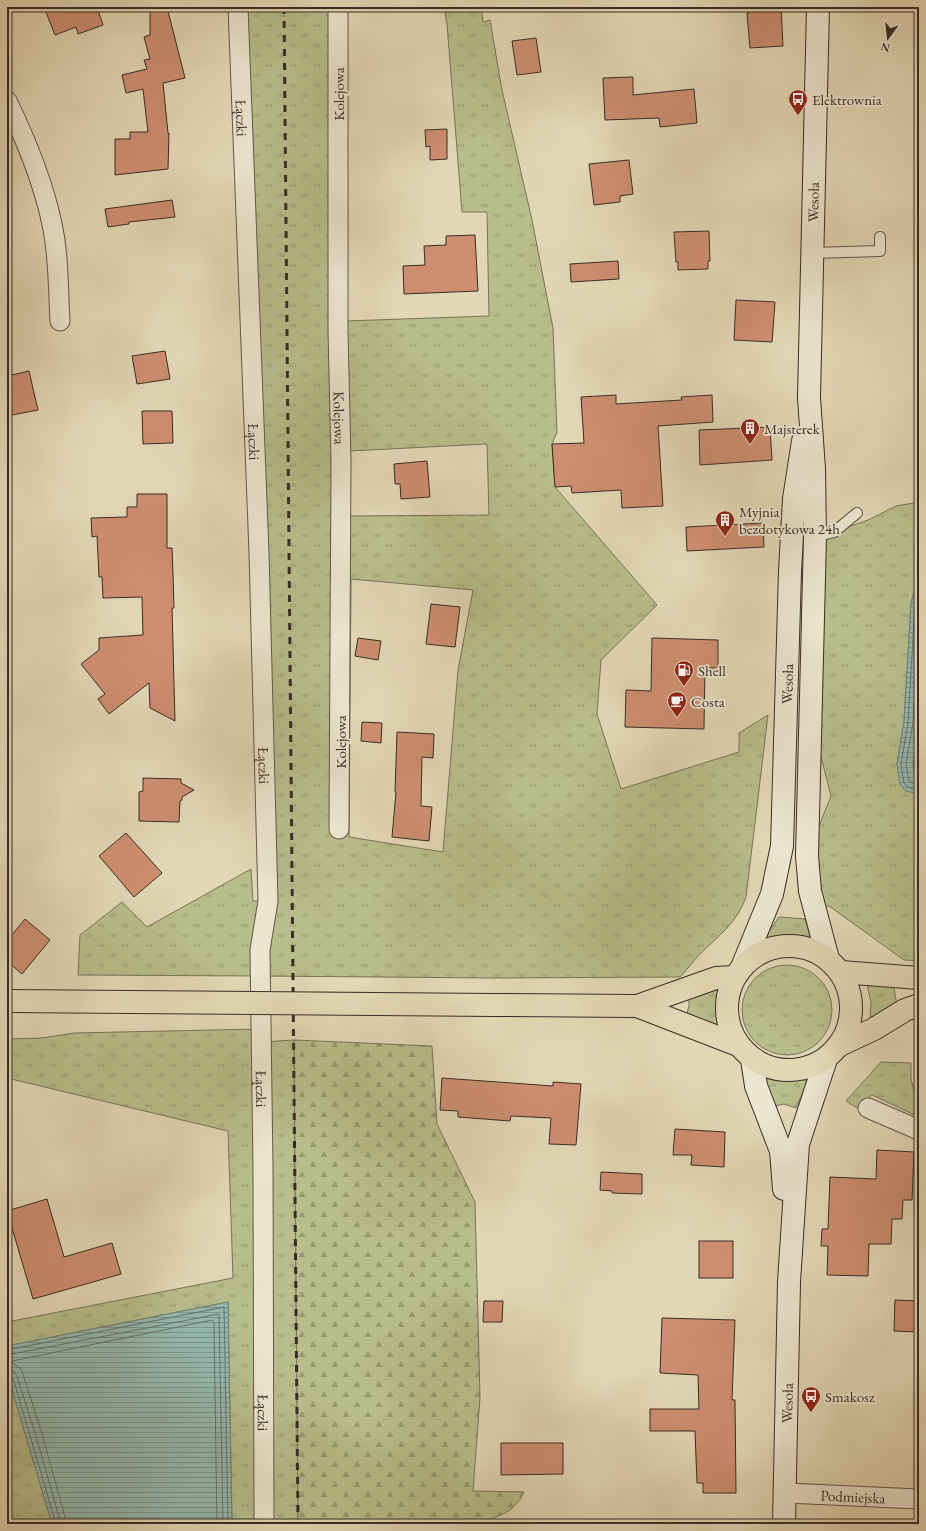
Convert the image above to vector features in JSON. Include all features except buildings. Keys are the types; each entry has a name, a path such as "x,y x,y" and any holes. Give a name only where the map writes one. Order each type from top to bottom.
{"main road":[{"path":"745,1052 731,1032 727,1018 729,990 739,971 758,954 775,947 794,946 811,950 834,966 849,990 852,1009 849,1027 833,1052"},
{"path":"834,966 919,978"},
{"path":"7,1000 637,1006 739,971"},
{"path":"637,1006 745,1052 770,1068 789,1071 809,1068 833,1052 905,1010 919,1005"}],"street":[{"name":"Łączki","path":"238,7 259,552 268,901 260,950 263,1138 264,1524"},
{"name":"Kolejowa","path":"338,7 338,330 341,462 339,829"},
{"name":"Wesoła","path":"818,7 809,398 814,469 815,536 807,856 810,891 834,966"},
{"path":"7,101 44,190 53,225 58,264 60,321"},
{"name":"Wesoła","path":"739,971 772,894 782,846 790,579 794,499 809,398"},
{"name":"Wesoła","path":"745,1052 756,1086 781,1151 789,1282"},
{"name":"Wesoła","path":"784,1524 786,1493 789,1282 798,1144 833,1052"},
{"path":"868,1108 919,1130"},
{"name":"Podmiejska","path":"786,1493 919,1499"}],"lane":[{"path":"812,253 880,251 880,237"},
{"path":"815,536 834,532 857,513"}],"green space":[{"path":"238,7 345,7 346,321 489,316 487,212 462,212 447,24 444,7 481,7 483,22 490,20 502,90 532,220 553,328 557,432 552,444 555,487 657,605 601,660 597,714 621,789 739,752 739,733 768,715 746,897 738,914 680,977 495,978 261,976","holes":["487,444 489,515 349,516 349,451","351,579 473,590 458,670 443,852 349,837"]},
{"path":"919,502 919,575 911,603 904,722 897,764 916,795 919,794 919,961 904,960 829,906 815,908 807,856 831,796 811,718 815,537 868,520 896,506"},
{"path":"251,869 253,901 259,901 256,976 78,975 80,935 122,902 147,927"},
{"path":"779,917 805,919 813,945 792,940 763,942"},
{"path":"787,965 804,969 819,978 828,993 832,1010 828,1027 819,1042 804,1051 787,1055 770,1051 755,1042 746,1027 742,1010 746,993 755,978 770,969"},
{"path":"867,984 882,985 894,988 897,1006 870,1021 871,1002"},
{"path":"721,985 716,1008 718,1028 688,1016 689,997"},
{"path":"261,1029 262,1042 294,1040 298,1524 232,1524 228,1302 7,1346 7,1322 233,1278 228,1131 7,1078 7,1039 42,1038 74,1033"},
{"path":"294,1040 432,1046 437,1124 475,1202 480,1398 473,1491 524,1492 515,1505 509,1510 489,1520 473,1524 298,1524"},
{"path":"881,1062 911,1063 911,1079 915,1095 919,1100 919,1117 872,1095 857,1108 846,1101"},
{"path":"763,1076 781,1080 806,1080 806,1085 796,1108 784,1104 775,1106"},
{"path":"7,1373 52,1524 7,1524"}],"water":[{"path":"919,575 919,794 906,791 900,785 897,764 904,722 911,603"},
{"path":"228,1302 232,1524 52,1524 7,1373 7,1346"}],"railway":[{"path":"284,7 298,1524"}],"place":[{"name":"Elektrownia","path":"798,116"},
{"name":"Majsterek","path":"750,445"},
{"name":"Myjnia bezdotykowa 24h","path":"725,537"},
{"name":"Shell","path":"684,687"},
{"name":"Costa","path":"677,718"},
{"name":"Smakosz","path":"811,1413"}]}
